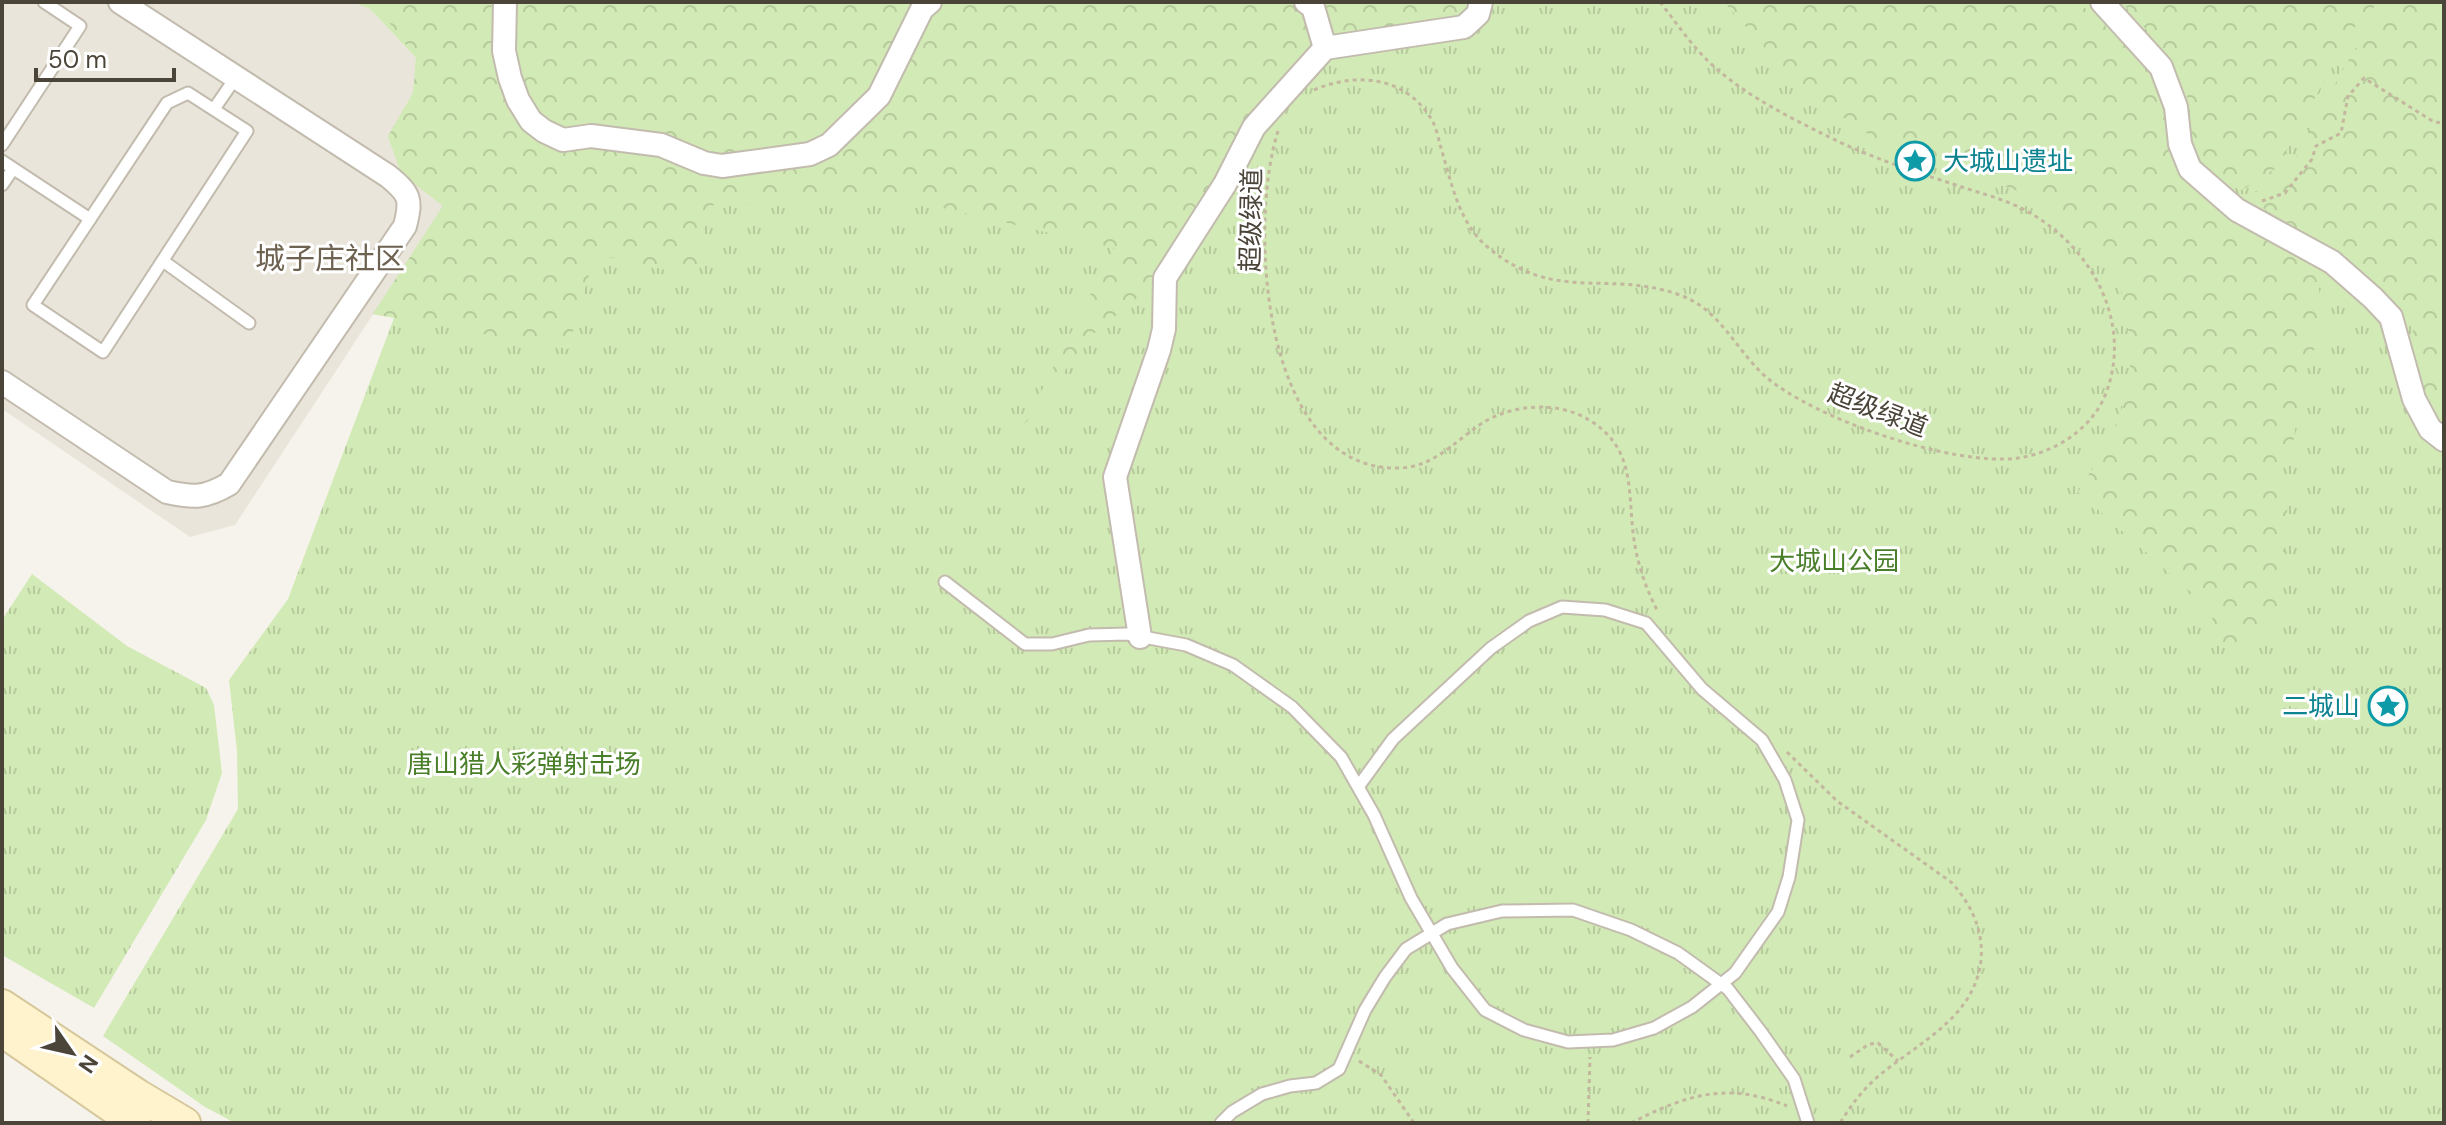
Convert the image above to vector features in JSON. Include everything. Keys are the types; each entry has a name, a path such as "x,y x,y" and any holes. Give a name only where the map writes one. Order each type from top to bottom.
{"street":[{"path":"2,382 167,492 190,497 212,494 229,484 405,226 410,206 406,191 388,176 120,2"},
{"path":"505,2 504,51 510,78 518,100 531,121 544,131 563,140 591,136 661,145 704,163 722,166 810,154 829,145 879,96 922,9 930,2"},
{"path":"1306,2 1313,7 1325,48"},
{"path":"1140,637 1115,477 1159,350 1164,329 1165,278 1225,184 1254,127 1325,48 1464,27 1478,14 1481,2"},
{"path":"2102,2 2161,67 2176,107 2180,144 2190,169 2237,210 2332,262 2391,317 2414,399 2430,429 2444,440"},
{"path":"2,1005 185,1123"},
{"path":"2,1031 135,1123"}],"lane":[{"path":"2,145 80,26 44,2"},
{"path":"214,109 236,77"},
{"path":"188,93 247,131 103,352 33,305 90,219 167,103 188,93"},
{"path":"2,161 90,219"},
{"path":"2,185 13,169"},
{"path":"163,261 249,323"},
{"path":"945,582 1025,644 1052,644 1089,635 1140,637 1186,645 1233,665 1292,707 1341,757 1358,787 1374,815 1411,898 1452,968 1485,1010 1524,1030 1568,1042 1613,1040 1654,1028 1692,1007 1735,973 1778,912 1789,877 1798,820 1785,780 1762,740 1702,689 1646,623 1605,610 1562,607 1529,621 1491,648 1393,739 1358,787"},
{"path":"1221,1123 1232,1112 1262,1094 1316,1083 1339,1069 1365,1010 1406,949 1447,924 1502,911 1573,910 1631,930 1678,953 1728,989 1794,1079 1807,1118"}],"path":[{"name":"超级绿道","path":"1312,92 1348,79 1384,81 1416,101 1432,119 1458,204 1476,236 1508,263 1551,281 1644,286 1678,294 1716,317 1747,359 1769,380 1826,412 1936,451 2000,461 2026,457 2056,446 2092,418 2105,398 2115,352 2105,295 2091,269 2073,248 2031,213 1829,137 1729,80 1703,56 1660,2"},
{"path":"2237,210 2285,193 2312,159 2316,146 2341,133 2348,96 2364,78 2434,122 2444,123"},
{"name":"超级绿道","path":"1283,123 1272,148 1266,180 1265,269 1279,342 1301,406 1314,428 1330,444 1350,456 1375,465 1399,468 1423,465 1487,420 1508,412 1545,407 1577,413 1590,420 1611,439 1623,457 1629,478 1637,557 1646,586 1664,622"},
{"path":"1781,747 1837,801 1951,882 1966,898 1981,930 1982,955 1978,975 1963,1006 1855,1100 1840,1123"},
{"path":"1588,1123 1590,1041"},
{"path":"1850,1057 1869,1044 1878,1043 1898,1061"},
{"path":"1347,1052 1381,1075 1414,1123"},
{"path":"1631,1123 1658,1109 1706,1093 1764,1097 1807,1118"}],"shaded area":[{"path":"2,2 352,2 370,9 416,58 413,93 388,137 401,173 444,206 235,525 190,537 2,409"}],"green space":[{"name":"大城山公园","path":"352,2 2444,2 2444,1123 235,1123 205,1107 103,1036 238,809 237,751 229,680 288,599 394,318 373,314 443,206 401,173 388,136 413,93 416,58 370,9"},
{"path":"374,2 497,2 496,63 563,147 628,150 666,156 821,160 934,10 945,2 1295,2 1308,24 1310,47 1167,265 1149,288 1090,337 1024,425 1114,248 891,196 713,205 699,243 697,277 595,254 568,349 373,314 443,206 401,173 388,137 413,93 416,58"},
{"path":"511,2 920,2 871,92 829,138 809,145 730,158 603,123 559,127 539,121 522,90 510,49"},
{"path":"1320,2 1468,2 1456,20 1338,44"},
{"path":"1724,2 2078,2 2124,43 2166,98 2178,174 2315,272 2325,319 2301,387 2292,452 2278,470 2288,501 2281,592 2285,608 2252,652 2213,640 2212,611 2078,492 2111,438 2129,389 2131,343 2119,280 2081,229 2033,196 1888,147 1804,92"},
{"path":"2122,2 2379,2 2350,32 2278,167 2242,190 2205,167 2197,155 2188,99 2176,69"},
{"path":"2394,2 2444,2 2444,429 2428,407 2419,382 2413,328 2354,269 2245,196 2283,180 2346,64 2380,15"},
{"path":"32,574 127,646 206,688 214,705 222,773 206,820 94,1008 2,955 2,620"}],"place":[{"name":"大城山遗址","path":"1915,161"},
{"name":"二城山","path":"2388,706"}],"district":[{"name":"城子庄社区","path":"330,258"}],"park label":[{"name":"唐山猎人彩弹射击场","path":"524,764"}]}
